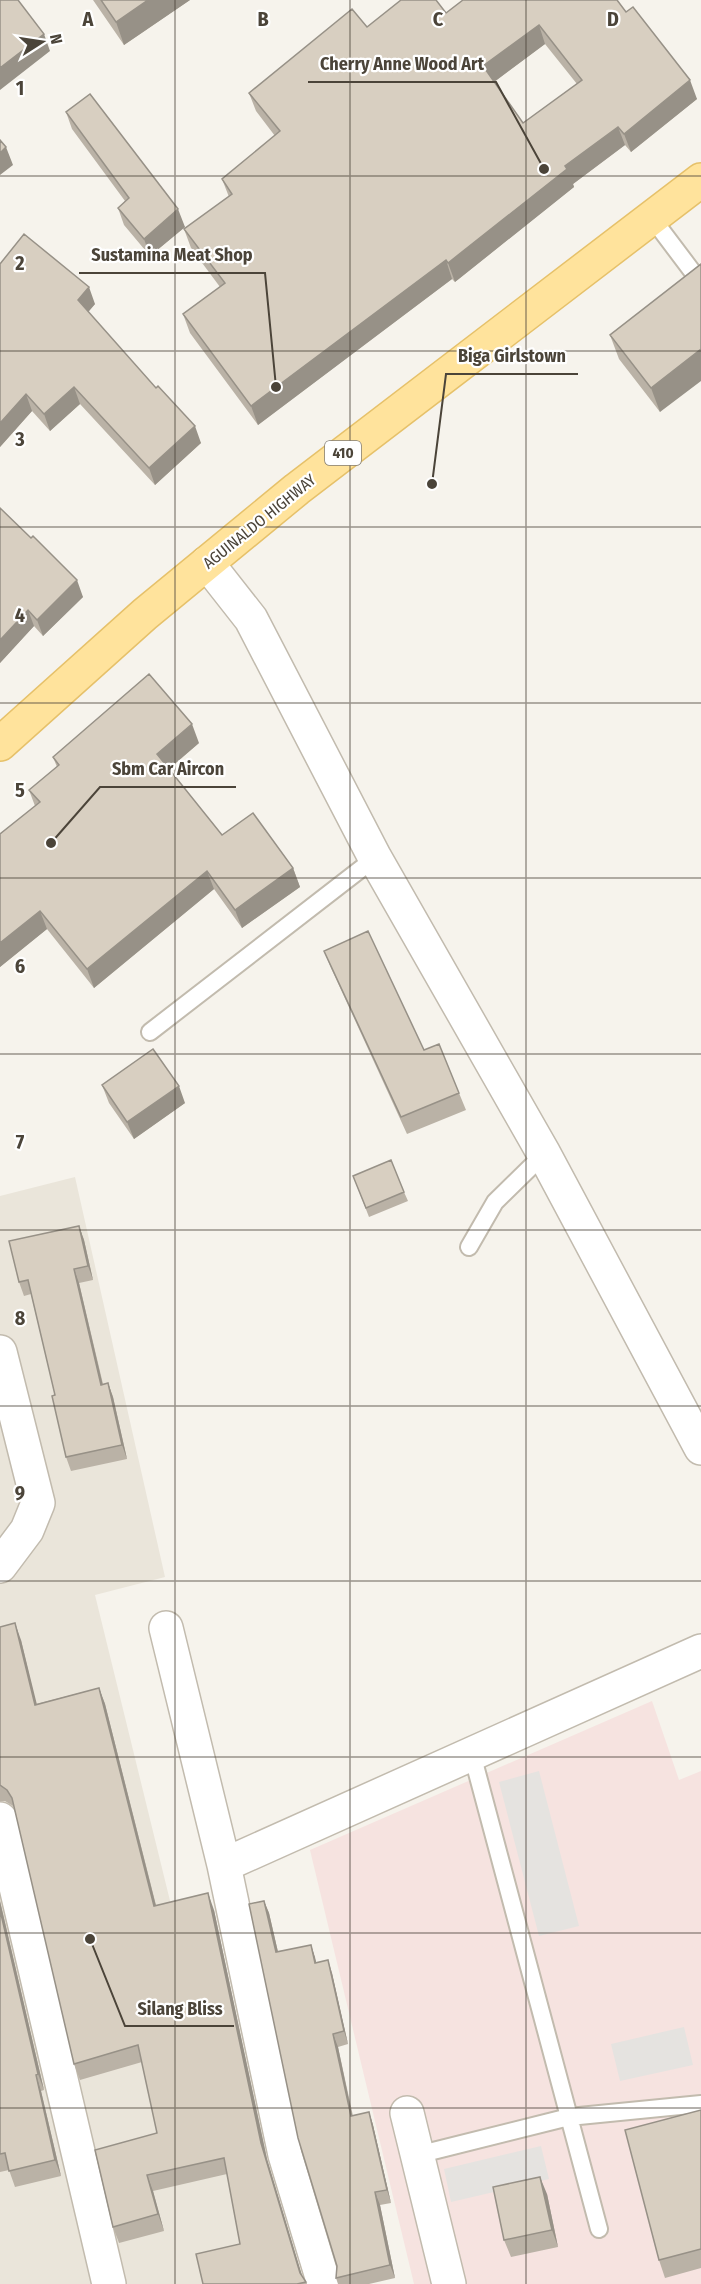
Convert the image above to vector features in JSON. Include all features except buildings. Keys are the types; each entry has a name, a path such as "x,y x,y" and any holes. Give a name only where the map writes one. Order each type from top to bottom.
{"main road":[{"name":"AGUINALDO HIGHWAY","path":"0,744 146,614 369,432 701,180"}],"street":[{"path":"207,563 251,619 375,858 544,1154 701,1448"},
{"path":"0,1352 38,1503 27,1530 0,1566"},
{"path":"166,1628 224,1865 285,2155 324,2284"},
{"path":"224,1865 701,1651"},
{"path":"0,1819 109,2284"},
{"path":"407,2113 449,2284"}],"lane":[{"path":"652,218 701,283"},
{"path":"150,1032 375,858"},
{"path":"469,1247 495,1202 544,1154"},
{"path":"472,1754 598,2229"},
{"path":"417,2155 569,2117 701,2104"}],"shaded area":[{"path":"75,1177 165,1577 95,1595 264,2284 0,2284 0,1196"},
{"path":"652,1701 679,1780 701,1771 701,2284 414,2284 310,1850"},
{"path":"539,1771 579,1926 539,1936 499,1782"},
{"path":"684,2027 693,2065 620,2081 611,2044"},
{"path":"541,2146 549,2179 451,2202 444,2169"}],"place":[{"name":"Cherry Anne Wood Art","path":"544,169"},
{"name":"Sustamina Meat Shop","path":"276,387"},
{"name":"Biga Girlstown","path":"432,484"},
{"name":"Sbm Car Aircon","path":"51,843"},
{"name":"Silang Bliss","path":"90,1939"}]}
